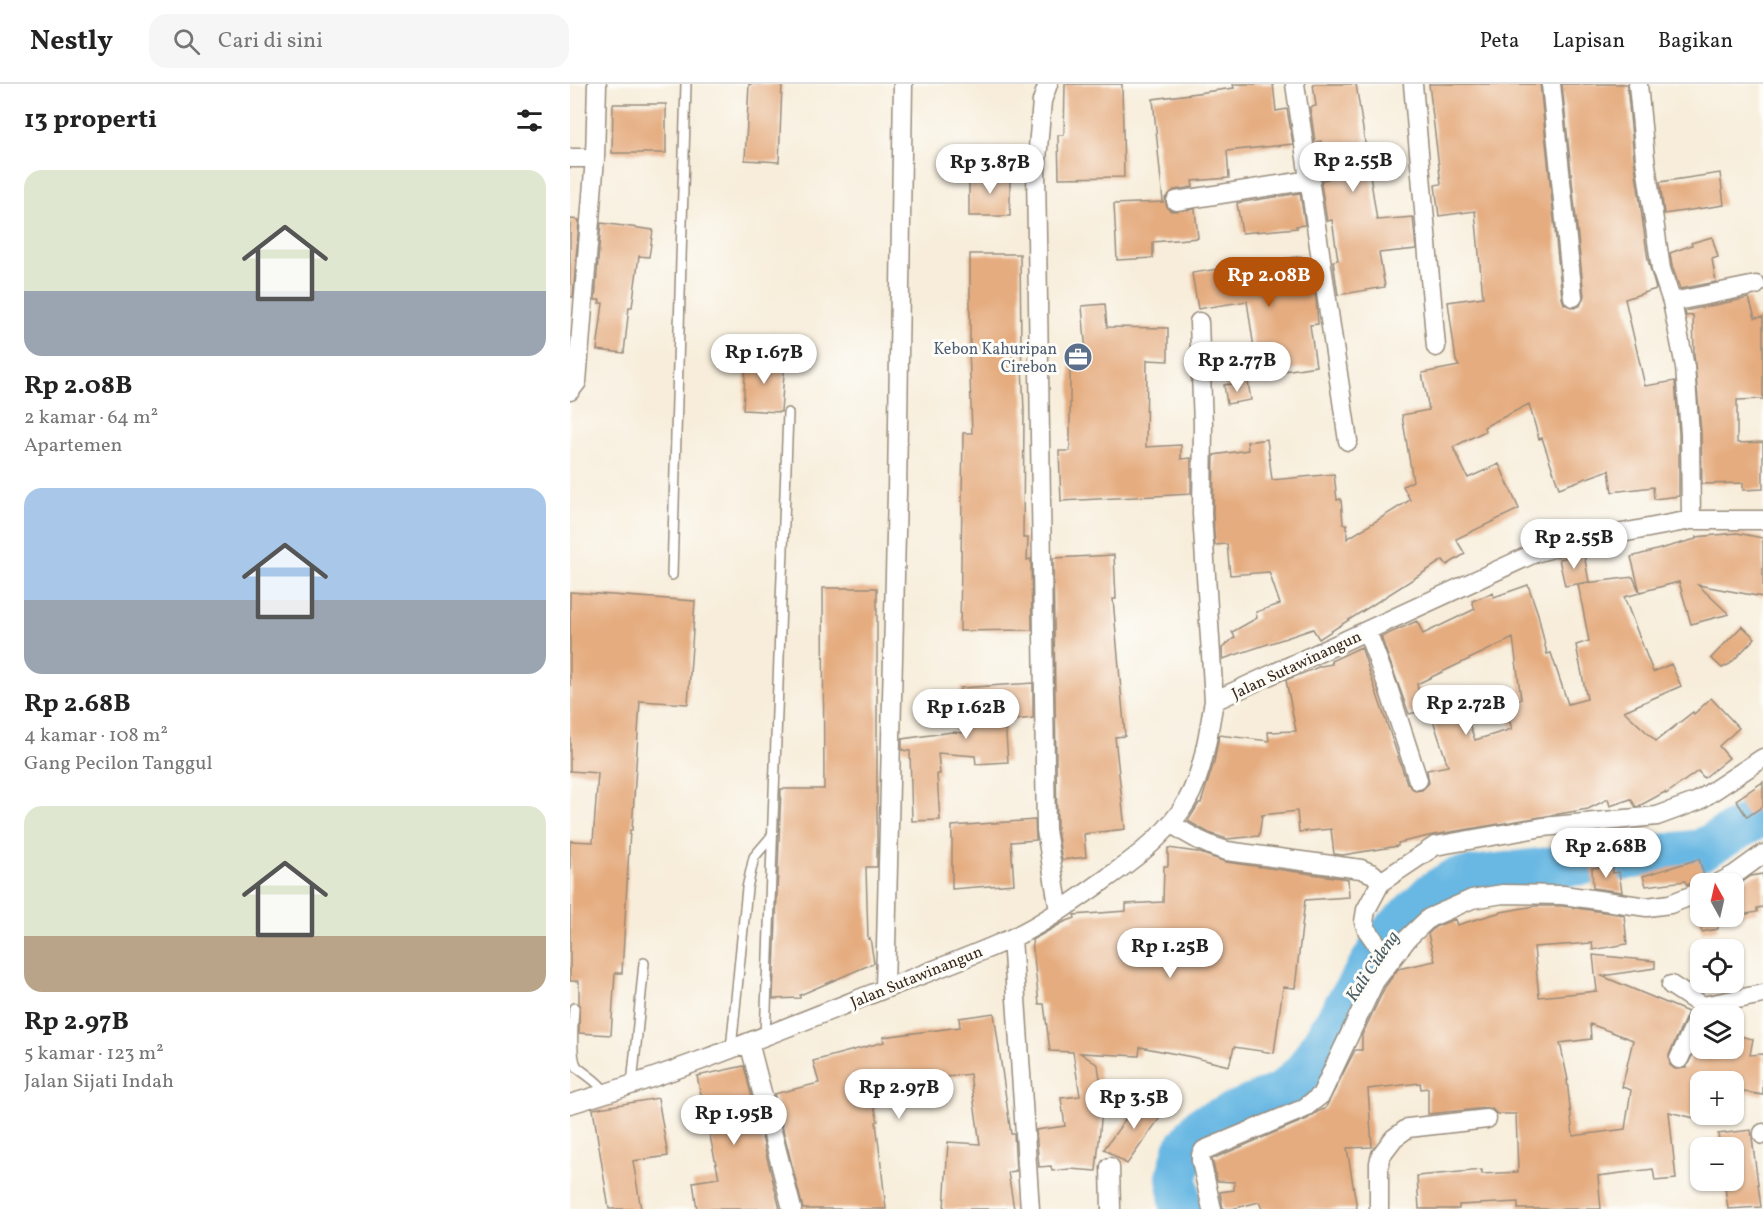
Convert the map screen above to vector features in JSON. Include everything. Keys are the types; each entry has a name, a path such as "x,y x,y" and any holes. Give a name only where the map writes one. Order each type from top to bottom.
{"street":[{"path":"570,391 577,382 576,306 595,158 597,84"},
{"path":"885,989 897,481 903,84"},
{"path":"1048,84 1042,101 1036,183 1046,830 1059,911"},
{"path":"1295,84 1348,441"},
{"path":"1413,84 1436,347"},
{"path":"1551,84 1573,297"},
{"path":"1638,84 1661,269 1672,302 1686,378 1690,434 1691,520"},
{"path":"570,158 595,158"},
{"path":"1176,201 1311,180"},
{"path":"1672,302 1756,285"},
{"path":"1199,322 1203,425 1202,514 1214,701"},
{"name":"Jalan Sutawinangun","path":"570,1104 632,1086 757,1040 1012,938 1059,911 1120,870 1163,833 1180,812 1195,785 1214,701 1535,554 1574,542 1691,520 1763,520"},
{"path":"1367,631 1418,780"},
{"path":"1384,956 1367,930 1364,922 1365,915 1381,882 1435,846 1543,827 1657,816 1698,801 1763,758"},
{"path":"1171,823 1208,846 1227,851 1361,869 1373,874 1381,882"},
{"path":"1737,873 1763,854"},
{"path":"1212,1209 1201,1155 1204,1150 1303,1109 1321,1095 1375,981 1384,956 1429,918 1472,900 1503,894 1563,895 1647,907 1671,904 1690,896"},
{"path":"1012,938 1030,1209"},
{"path":"1671,986 1701,1005"},
{"path":"1708,1005 1763,994"},
{"path":"1679,1059 1690,1035"},
{"path":"757,1040 792,1209"},
{"path":"1379,1209 1378,1163 1394,1138 1408,1128 1487,1119"},
{"path":"1110,1167 1110,1209"}],"lane":[{"path":"672,575 686,84"},
{"path":"757,1040 772,836 788,413"},
{"path":"731,1049 747,888 754,857 772,836"},
{"path":"632,1086 644,963"},
{"path":"574,1008 571,1058 575,1067 600,1083 606,1094"}],"building":[{"path":"749,84 782,84 779,162 745,160"},
{"path":"1065,84 1122,84 1124,177 1059,178 1058,135 1064,135"},
{"path":"1233,84 1273,84 1276,111 1287,109 1293,144 1227,151 1229,178 1192,181 1193,187 1174,190 1165,198 1167,208 1171,211 1195,209 1198,238 1153,242 1153,258 1117,260 1114,204 1163,202 1153,99 1234,88"},
{"path":"1313,84 1356,84 1377,220 1413,217 1416,249 1379,253 1385,287 1338,295 1333,261 1338,260 1332,220 1327,221 1321,184 1322,180 1328,179 1321,141 1315,142 1310,107 1316,106"},
{"path":"1429,84 1540,84 1562,298 1564,304 1574,308 1580,306 1584,296 1562,84 1627,84 1634,159 1648,260 1656,289 1625,299 1645,386 1675,381 1679,434 1679,496 1654,499 1653,487 1612,492 1609,470 1559,488 1542,438 1539,439 1529,404 1484,427 1485,431 1453,447 1468,478 1499,464 1519,509 1456,539 1465,554 1447,565 1443,560 1319,639 1313,629 1223,659 1222,648 1235,637 1232,632 1257,618 1256,612 1280,604 1269,572 1230,575 1227,544 1215,545 1214,455 1248,450 1247,442 1267,439 1272,480 1334,474 1337,500 1341,499 1343,524 1347,524 1347,539 1410,500 1403,486 1413,481 1402,415 1429,410 1422,373 1459,366 1456,361 1448,302 1483,297 1475,211 1439,216 1435,185 1441,184"},
{"path":"613,104 666,104 666,153 612,153"},
{"path":"1010,173 1010,216 969,216 969,174"},
{"path":"1720,173 1724,205 1664,214 1660,182"},
{"path":"1300,193 1305,225 1296,226 1297,228 1242,233 1237,203"},
{"path":"570,219 579,220 573,297 570,297"},
{"path":"601,223 653,230 649,257 639,256 632,307 629,307 624,353 597,350 603,303 595,300"},
{"path":"1712,237 1718,257 1712,259 1716,282 1680,289 1670,253 1692,245 1691,243"},
{"path":"970,254 1020,254 1024,411 1023,538 1028,538 1027,560 1031,559 1032,630 960,631 963,433 972,433 969,347"},
{"path":"1301,256 1303,266 1311,265 1316,299 1318,324 1310,325 1316,366 1258,375 1247,301 1198,309 1192,273"},
{"path":"1749,298 1755,318 1763,317 1763,399 1737,400 1737,443 1763,442 1763,489 1743,490 1743,483 1702,484 1693,315 1686,316 1685,311"},
{"path":"1105,304 1107,327 1168,328 1168,361 1147,360 1146,447 1181,445 1181,459 1191,458 1191,494 1061,501 1059,451 1070,451 1070,365 1087,365 1082,306"},
{"path":"746,359 785,361 781,412 743,410"},
{"path":"1248,382 1251,400 1227,404 1224,385"},
{"path":"1737,533 1763,538 1763,597 1698,585 1729,614 1691,624 1679,582 1640,592 1631,557 1696,539 1696,537"},
{"path":"1584,554 1589,582 1565,586 1559,559"},
{"path":"1114,555 1116,599 1113,599 1125,736 1115,737 1125,829 1084,834 1086,857 1062,860 1057,829 1053,558"},
{"path":"1633,577 1640,593 1624,597 1653,672 1671,664 1681,686 1624,711 1656,741 1693,712 1694,714 1711,698 1739,728 1719,746 1729,758 1704,778 1698,771 1666,794 1665,792 1636,807 1631,799 1610,806 1608,799 1588,809 1433,835 1398,843 1398,846 1343,855 1334,854 1331,829 1299,832 1297,811 1262,815 1259,836 1227,839 1209,833 1188,821 1201,803 1214,762 1219,735 1269,741 1268,732 1296,731 1286,680 1332,664 1331,661 1361,647 1407,783 1415,791 1422,790 1429,783 1427,770 1448,766 1432,717 1463,707 1475,740 1512,729 1504,703 1521,699 1513,638 1417,684 1423,711 1409,714 1381,637 1417,621 1423,634 1475,609 1472,601 1493,593 1494,597 1528,585 1538,614 1547,654 1551,653 1568,704 1587,699 1576,645 1589,641 1578,584"},
{"path":"823,588 877,588 877,867 866,867 868,939 870,938 874,963 800,995 800,998 773,999 781,789 824,789"},
{"path":"570,592 695,601 688,704 640,701 622,973 615,973 611,1035 579,1033 579,981 570,981 570,841 593,842 598,773 570,771"},
{"path":"1742,626 1755,638 1730,664 1722,668 1711,658"},
{"path":"1033,683 1033,718 1005,721 1008,762 976,764 975,756 938,753 940,820 912,821 910,751 902,750 902,739 952,732 963,733 960,688"},
{"path":"1763,782 1763,806 1747,817 1736,800"},
{"path":"1035,820 1036,840 1011,842 1014,884 952,889 952,826"},
{"path":"1168,848 1197,852 1226,862 1348,879 1349,897 1305,900 1295,988 1283,987 1274,1053 1234,1047 1229,1066 1140,1047 1139,1056 1080,1053 1098,1065 1103,1100 1096,1171 1070,1169 1052,1171 1051,1166 1039,1167 1036,1130 1065,1126 1061,1098 1080,1096 1073,1052 1050,1051 1044,1004 1039,1004 1032,940 1075,918 1074,915 1126,911 1126,904 1163,902 1164,866 1168,866"},
{"path":"1699,859 1703,873 1690,873 1690,884 1687,885 1685,881 1646,886 1643,876"},
{"path":"1613,866 1613,873 1619,872 1622,892 1593,888 1592,868"},
{"path":"1763,874 1763,907 1757,908 1757,912 1744,915 1744,881 1751,876"},
{"path":"1535,906 1562,906 1624,915 1627,944 1593,950 1592,943 1534,947 1539,997 1597,991 1593,955 1655,961 1655,968 1602,976 1688,1012 1669,1055 1670,1065 1675,1069 1686,1068 1690,1059 1744,1059 1744,1037 1753,1039 1750,1055 1763,1054 1763,1095 1744,1092 1744,1071 1690,1071 1690,1117 1669,1112 1676,1179 1655,1181 1653,1169 1598,1176 1601,1209 1518,1209 1518,1202 1459,1205 1459,1209 1419,1209 1417,1176 1482,1170 1482,1174 1518,1172 1516,1114 1497,1114 1492,1109 1486,1108 1428,1114 1428,1088 1421,1089 1420,1083 1368,1089 1372,1147 1347,1148 1357,1209 1262,1209 1259,1202 1223,1209 1220,1192 1234,1190 1234,1182 1217,1181 1212,1159 1307,1119 1325,1109 1355,1050 1362,1050 1362,1035 1385,987 1398,969 1435,961 1428,934 1435,927 1455,919 1457,925 1501,912","holes":["1590,1024 1633,1040 1622,1087 1631,1090 1625,1129 1573,1136 1568,1080 1560,1043 1591,1039"]},
{"path":"1700,927 1718,927 1718,929 1702,932"},
{"path":"994,1013 1011,1134 1014,1134 1016,1171 1008,1172 1014,1209 944,1209 948,1142 980,1144 970,1074 869,1087 878,1121 876,1122 886,1209 803,1209 774,1094 819,1083 813,1061 884,1042 883,1037 960,1027 959,1018"},
{"path":"744,1066 780,1209 697,1209 693,1182 719,1178 697,1076"},
{"path":"1142,1096 1164,1112 1127,1164 1104,1149"},
{"path":"658,1098 668,1156 633,1161 641,1209 609,1209 593,1109"},
{"path":"1751,1130 1761,1207 1728,1209 1726,1191 1744,1191 1744,1137 1718,1137 1718,1134"}],"waterway":[{"name":"Kali Cideng","path":"1181,1209 1177,1177 1184,1150 1202,1126 1283,1092 1305,1071 1387,937 1432,893 1455,879 1701,850 1763,815"}],"place":[{"name":"Kebon Kahuripan Cirebon","path":"1078,357"}]}
